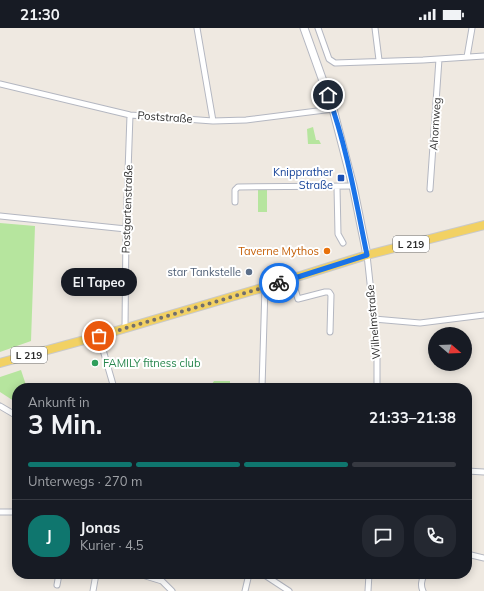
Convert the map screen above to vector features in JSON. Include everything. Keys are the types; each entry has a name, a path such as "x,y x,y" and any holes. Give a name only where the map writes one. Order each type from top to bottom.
{"main road":[{"path":"304,28 333,109 353,186 367,255"},
{"name":"L 219","path":"0,363 99,336 266,287 367,255 484,225"}],"street":[{"path":"197,28 213,121"},
{"path":"318,28 329,59 335,63 484,56"},
{"path":"375,28 379,60"},
{"path":"466,57 472,28"},
{"name":"Ahornweg","path":"430,189 440,59"},
{"name":"Poststraße","path":"0,84 130,115 213,121 246,120 333,109"},
{"name":"Postgartenstraße","path":"125,328 126,229 130,115"},
{"path":"235,202 235,190 238,187 353,186"},
{"path":"337,187 338,234 342,243"},
{"path":"0,216 126,229"},
{"name":"Wilhelmstraße","path":"367,255 377,348 377,383"},
{"path":"292,279 298,299 329,292 331,295 330,332"},
{"path":"262,383 266,287"},
{"path":"374,319 420,323 484,316"},
{"path":"99,336 113,383"},
{"path":"0,406 12,413"},
{"path":"472,471 484,472"},
{"path":"0,512 12,512"},
{"path":"472,555 484,558"},
{"path":"57,585 58,579"},
{"path":"92,591 95,579"},
{"path":"155,579 162,581 172,591"},
{"path":"245,591 248,579"},
{"path":"271,579 289,591"},
{"path":"368,591 369,579"},
{"path":"422,579 421,587 423,591"}],"green space":[{"path":"313,127 316,140 319,140 321,144 308,144 307,129"},
{"path":"258,189 267,190 267,212 258,212"},
{"path":"0,223 35,226 31,341 0,352"},
{"path":"21,370 25,383 12,383 12,400 0,392 0,377"},
{"path":"214,381 230,381 230,383 213,383"}],"way so far":[{"path":"99,336 279,283"}],"place":[{"name":"Knipprather Straße","path":"341,178"},
{"name":"Taverne Mythos","path":"327,251"},
{"name":"star Tankstelle","path":"249,272"},
{"name":"El Tapeo","path":"99,336"},
{"name":"FAMILY fitness club","path":"95,363"}],"route":[{"path":"279,283 367,255 353,186 328,95"}]}
